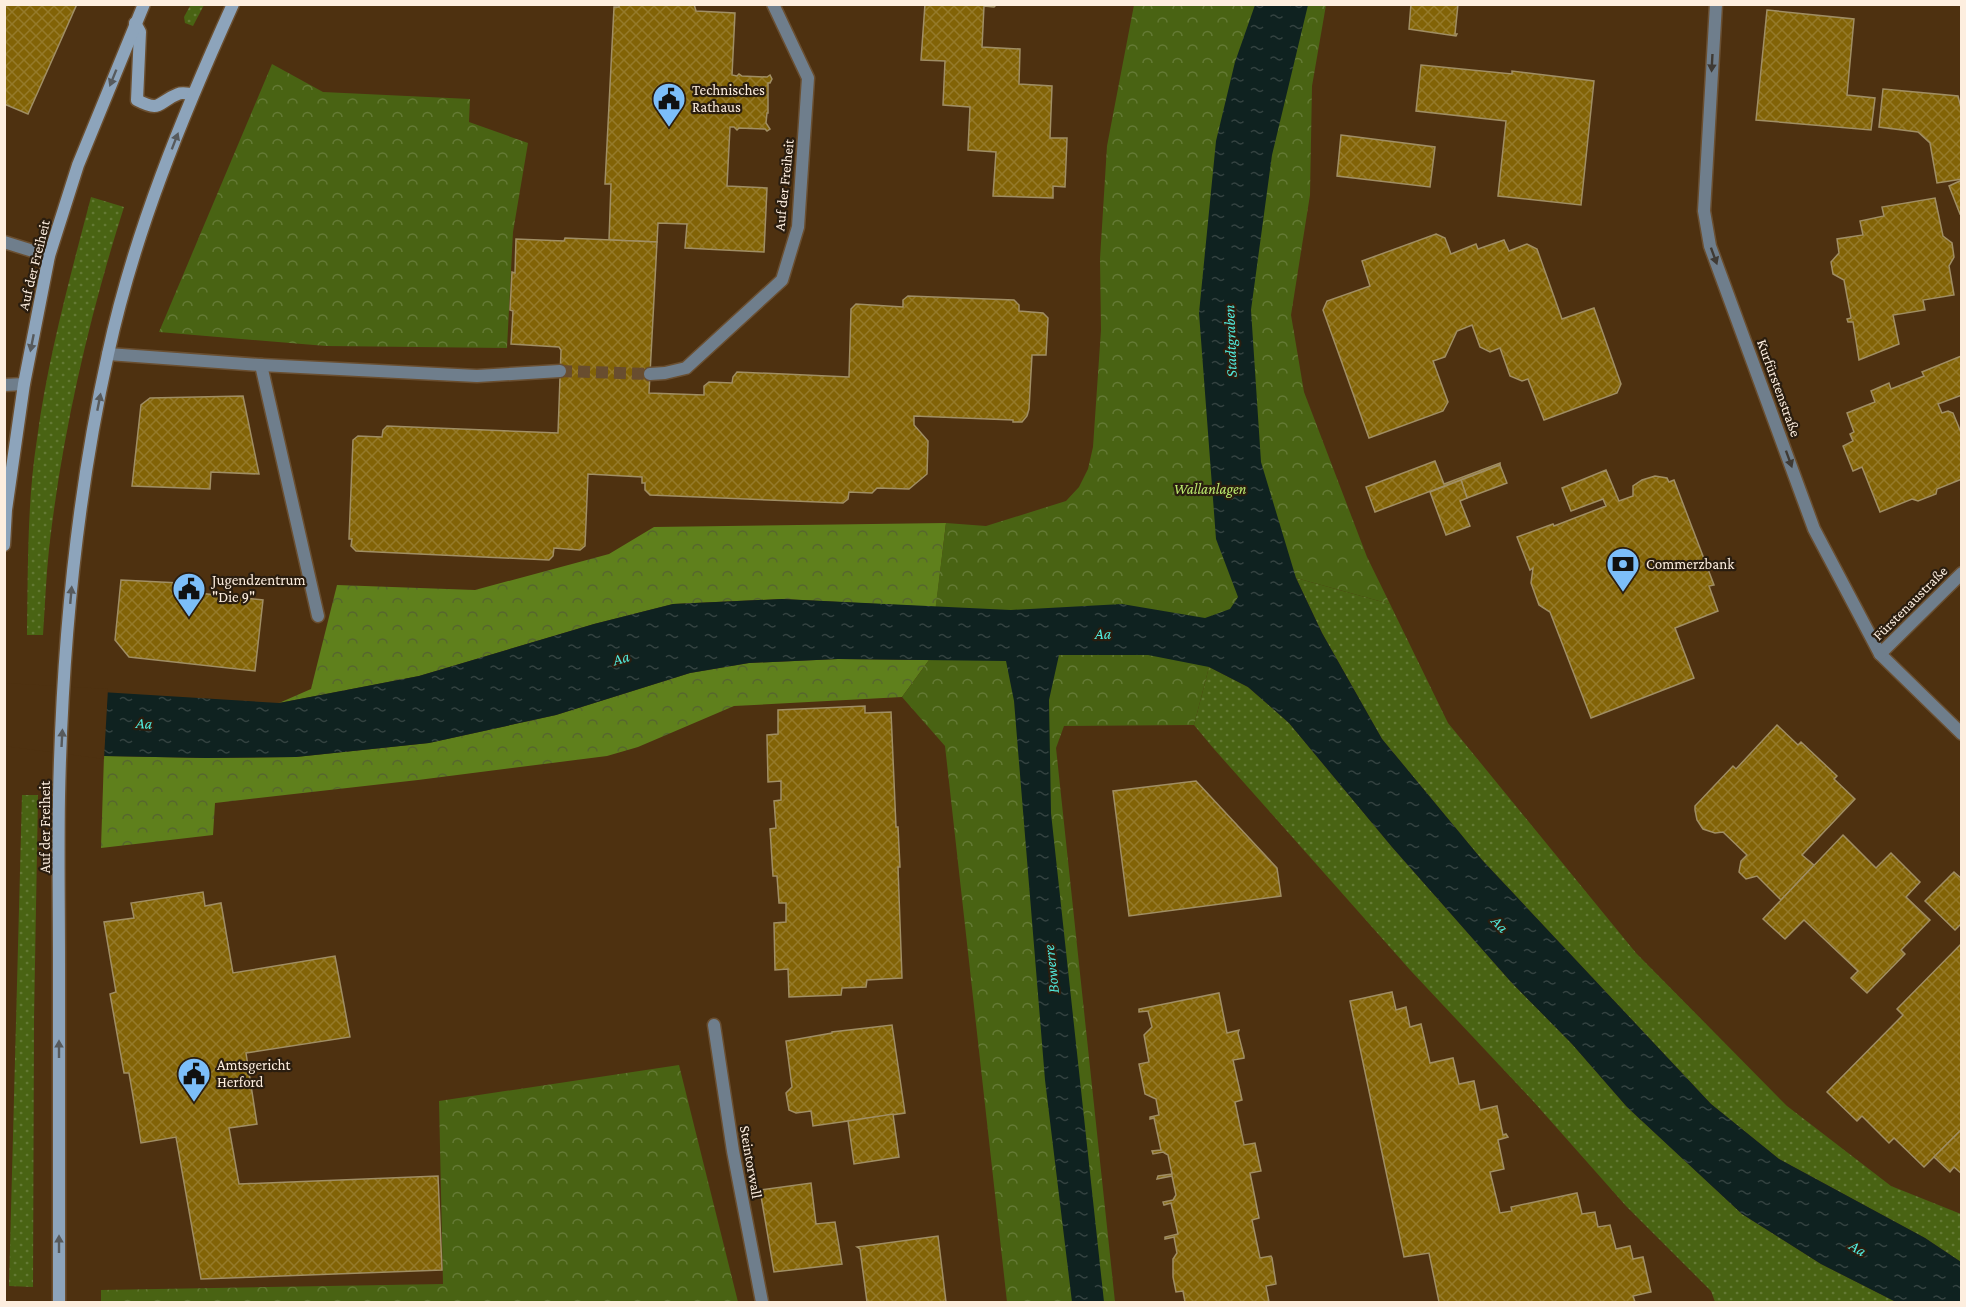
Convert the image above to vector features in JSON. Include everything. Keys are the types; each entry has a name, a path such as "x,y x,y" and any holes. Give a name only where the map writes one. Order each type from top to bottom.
{"main road":[{"name":"Auf der Freiheit","path":"4,546 6,510 24,384 49,256 78,165 144,4"},
{"name":"Auf der Freiheit","path":"59,1302 59,796 66,653 80,503 108,354 153,195 233,4"},
{"path":"135,23 140,32 137,100 148,105 160,106 180,93 194,94"}],"street":[{"name":"Auf der Freiheit","path":"650,374 686,368 782,280 798,227 808,78 773,4"},
{"name":"Kurfürstenstraße","path":"1716,4 1704,211 1710,246 1814,529 1880,654 1962,734"},
{"path":"4,242 49,256"},
{"path":"108,354 261,365 477,376 560,370"},
{"path":"261,365 318,616"},
{"path":"4,386 24,384"},
{"name":"Fürstenaustraße","path":"1880,654 1962,573"},
{"name":"Steintorwall","path":"714,1025 733,1151 762,1302"}],"green space":[{"path":"191,4 204,5 193,26 185,23 184,17"},
{"name":"Wallanlagen","path":"1134,5 1326,5 1312,86 1310,195 1291,315 1304,392 1367,557 1390,604 1296,578 1209,667 1194,725 1064,726 1056,748 1115,1302 1007,1302 945,746 902,697 929,660 946,523 986,526 1066,501 1079,487 1088,469 1093,447 1101,330 1100,259 1107,146"},
{"path":"272,64 323,92 470,99 469,122 528,143 513,232 507,348 326,346 159,332"},
{"path":"91,197 124,207 88,333 69,419 49,549 43,635 27,635 30,512 37,439 53,347"},
{"path":"946,523 936,607 782,599 673,604 594,624 419,676 279,703 311,689 337,585 475,590 609,554 654,527"},
{"path":"1296,578 1390,604 1448,723 1636,953 1787,1106 1891,1186 1961,1214 1961,1262 1925,1238 1779,1159 1711,1104 1483,861 1382,739 1322,633"},
{"path":"838,659 929,660 902,697 734,706 638,747 607,756 215,803 213,835 101,848 104,756 296,757 429,743 556,715 690,673 749,663"},
{"path":"1209,667 1248,687 1289,723 1392,847 1511,982 1572,1044 1627,1107 1742,1214 1821,1264 1896,1302 1715,1302 1711,1291 1626,1206 1533,1101 1411,971 1194,725"},
{"path":"22,795 38,795 33,1287 9,1286"},
{"path":"679,1065 738,1302 101,1302 101,1290 443,1284 439,1101"}],"water":[{"path":"1255,5 1308,5 1272,155 1251,310 1261,462 1296,578 1322,633 1382,739 1483,861 1711,1104 1779,1159 1925,1238 1961,1262 1961,1302 1896,1302 1821,1264 1742,1214 1627,1107 1572,1044 1511,982 1392,847 1289,723 1248,687 1209,667 1148,655 1059,655 1049,700 1051,813 1104,1302 1072,1302 1045,1080 1014,701 1006,661 838,659 749,663 690,673 556,715 429,743 296,757 104,756 5,743 4,686 279,703 419,676 594,624 673,604 782,599 1011,610 1122,604 1205,618 1230,609 1238,597 1216,539 1199,313 1216,141 1235,62"}],"pier":[{"path":"4,683 108,689 104,759 4,746"}],"building":[{"path":"4,4 77,4 28,114 4,104"},
{"name":"Technisches Rathaus","path":"619,4 694,4 696,11 735,13 732,75 767,77 770,75 772,79 768,83 766,123 770,129 767,131 739,128 737,130 730,127 727,186 767,188 764,252 685,248 687,224 658,223 657,242 609,240 611,184 605,184 614,7 619,7"},
{"path":"925,4 997,4 994,7 984,6 982,47 1020,49 1019,84 1052,86 1050,138 1067,138 1065,187 1053,186 1053,198 993,196 996,152 968,150 970,107 943,105 945,61 921,60"},
{"path":"1411,4 1458,4 1456,36 1409,29"},
{"path":"1767,10 1854,19 1847,95 1875,98 1871,130 1756,120"},
{"path":"1421,65 1512,74 1512,71 1594,81 1581,205 1498,196 1506,121 1416,111"},
{"path":"1883,89 1958,96 1962,112 1962,179 1937,183 1930,143 1918,132 1879,127"},
{"path":"1341,135 1435,147 1430,187 1337,176"},
{"path":"1962,180 1962,213 1960,214 1949,186"},
{"path":"1935,198 1943,236 1952,243 1954,257 1949,266 1954,295 1923,300 1925,310 1893,315 1899,344 1859,360 1853,322 1848,322 1847,319 1851,318 1844,280 1833,274 1831,262 1839,253 1837,239 1863,235 1860,221 1884,216 1882,207"},
{"path":"1436,234 1445,238 1451,254 1476,244 1478,249 1504,240 1509,251 1527,244 1537,249 1562,319 1594,308 1621,384 1617,393 1544,420 1528,379 1522,381 1510,376 1500,348 1490,352 1480,347 1472,325 1457,331 1445,357 1433,361 1448,402 1443,411 1369,438 1323,310 1327,301 1370,286 1362,261"},
{"path":"565,238 657,242 649,393 704,395 704,386 709,382 732,383 737,372 849,377 851,309 856,304 903,307 903,300 908,296 1014,300 1019,305 1019,311 1043,313 1048,318 1046,355 1032,355 1027,416 1022,422 1013,422 1013,420 914,416 914,425 928,441 927,474 909,489 877,488 872,493 849,492 848,499 843,503 650,495 645,490 642,477 588,474 585,546 580,550 554,548 553,556 549,560 356,551 351,546 352,539 349,539 353,440 358,436 382,437 383,430 387,426 558,433 561,350 559,347 511,344 513,311 510,310 512,272 515,273 516,239 564,241"},
{"path":"1961,356 1962,395 1938,404 1942,413 1948,411 1953,413 1962,435 1962,479 1937,489 1936,494 1918,501 1912,499 1880,512 1862,467 1853,471 1843,446 1853,441 1850,434 1854,432 1847,413 1875,402 1871,391 1889,383 1891,389 1924,376 1922,372"},
{"path":"243,396 259,474 211,472 210,489 132,486 141,405 150,398"},
{"path":"1435,461 1444,484 1500,463 1500,465 1375,512 1366,487"},
{"path":"1500,465 1507,483 1467,498 1461,480"},
{"name":"Commerzbank","path":"1606,470 1619,501 1633,496 1633,486 1642,480 1655,476 1667,478 1669,482 1674,480 1714,585 1709,586 1718,611 1675,628 1694,678 1591,718 1550,612 1539,605 1531,583 1533,568 1530,570 1517,537 1606,506 1603,499 1571,511 1562,488"},
{"path":"1461,480 1467,498 1460,501 1470,526 1446,535 1430,492"},
{"name":"Jugendzentrum \"Die 9\"","path":"121,580 199,584 198,593 263,600 255,671 129,657 115,640"},
{"path":"865,706 865,713 891,712 900,867 898,867 902,978 867,980 866,987 842,988 841,995 789,997 788,969 775,970 774,923 786,922 786,903 779,903 777,876 773,876 770,829 776,828 774,801 781,800 781,781 768,782 767,735 778,734 778,710"},
{"path":"1777,725 1798,745 1801,742 1837,776 1834,779 1855,799 1802,855 1814,865 1781,900 1757,876 1746,879 1739,872 1741,861 1747,855 1723,832 1715,833 1703,829 1697,820 1695,810 1695,806 1733,766 1736,769"},
{"path":"1196,781 1277,868 1281,896 1129,916 1113,791"},
{"path":"1843,835 1876,868 1891,853 1920,882 1906,897 1930,920 1901,950 1905,954 1867,993 1851,978 1858,971 1804,920 1785,939 1763,919"},
{"path":"1954,872 1962,879 1962,923 1955,930 1925,901"},
{"name":"Amtsgericht Herford","path":"203,892 205,906 221,903 233,973 335,956 350,1037 246,1053 257,1124 229,1128 239,1184 438,1176 442,1270 201,1279 176,1137 141,1143 129,1073 124,1073 110,994 116,992 104,922 134,918 131,903"},
{"path":"1962,943 1962,1129 1924,1167 1894,1138 1889,1143 1862,1116 1857,1121 1827,1092 1903,1015 1897,1009"},
{"path":"1392,992 1396,1010 1406,1007 1410,1027 1421,1024 1430,1063 1453,1058 1459,1084 1474,1081 1480,1110 1497,1106 1503,1135 1506,1134 1508,1137 1498,1140 1504,1169 1490,1172 1500,1213 1512,1211 1511,1207 1577,1193 1582,1214 1595,1212 1598,1227 1610,1225 1616,1249 1630,1246 1633,1259 1643,1257 1651,1292 1633,1296 1635,1302 1439,1302 1429,1253 1404,1257 1350,1001"},
{"path":"1219,993 1227,1033 1239,1030 1244,1056 1244,1058 1233,1060 1242,1100 1235,1102 1244,1145 1255,1143 1261,1171 1250,1173 1259,1218 1252,1220 1260,1258 1271,1256 1272,1258 1276,1284 1266,1286 1269,1302 1185,1302 1183,1291 1176,1292 1173,1277 1173,1259 1177,1253 1174,1237 1165,1239 1165,1237 1178,1234 1171,1203 1164,1205 1163,1202 1173,1200 1176,1195 1172,1176 1157,1179 1158,1176 1172,1174 1168,1155 1163,1152 1153,1154 1152,1151 1161,1150 1154,1118 1150,1119 1150,1117 1159,1115 1156,1099 1145,1094 1139,1064 1149,1062 1144,1035 1152,1027 1148,1011 1139,1012 1139,1009"},
{"path":"892,1025 905,1113 813,1126 811,1111 796,1113 789,1110 786,1093 792,1087 786,1041 832,1032"},
{"path":"893,1114 899,1157 854,1164 848,1121"},
{"path":"1962,1129 1962,1174 1954,1167 1950,1172 1934,1157"},
{"path":"811,1183 816,1224 835,1222 842,1264 774,1272 760,1190"},
{"path":"938,1236 946,1302 867,1302 860,1249 857,1247"}],"tunnel":[{"path":"560,371 650,374"}],"place":[{"name":"Technisches Rathaus","path":"669,128"},
{"name":"Commerzbank","path":"1623,593"},
{"name":"Jugendzentrum \"Die 9\"","path":"189,618"},
{"name":"Amtsgericht Herford","path":"194,1103"}],"water label":[{"name":"Stadtgraben","path":"1230,341"},
{"name":"Aa","path":"1103,633"},
{"name":"Aa","path":"621,658"},
{"name":"Aa","path":"144,723"},
{"name":"Aa","path":"1500,924"},
{"name":"Bowerre","path":"1051,969"},
{"name":"Aa","path":"1858,1248"}]}
